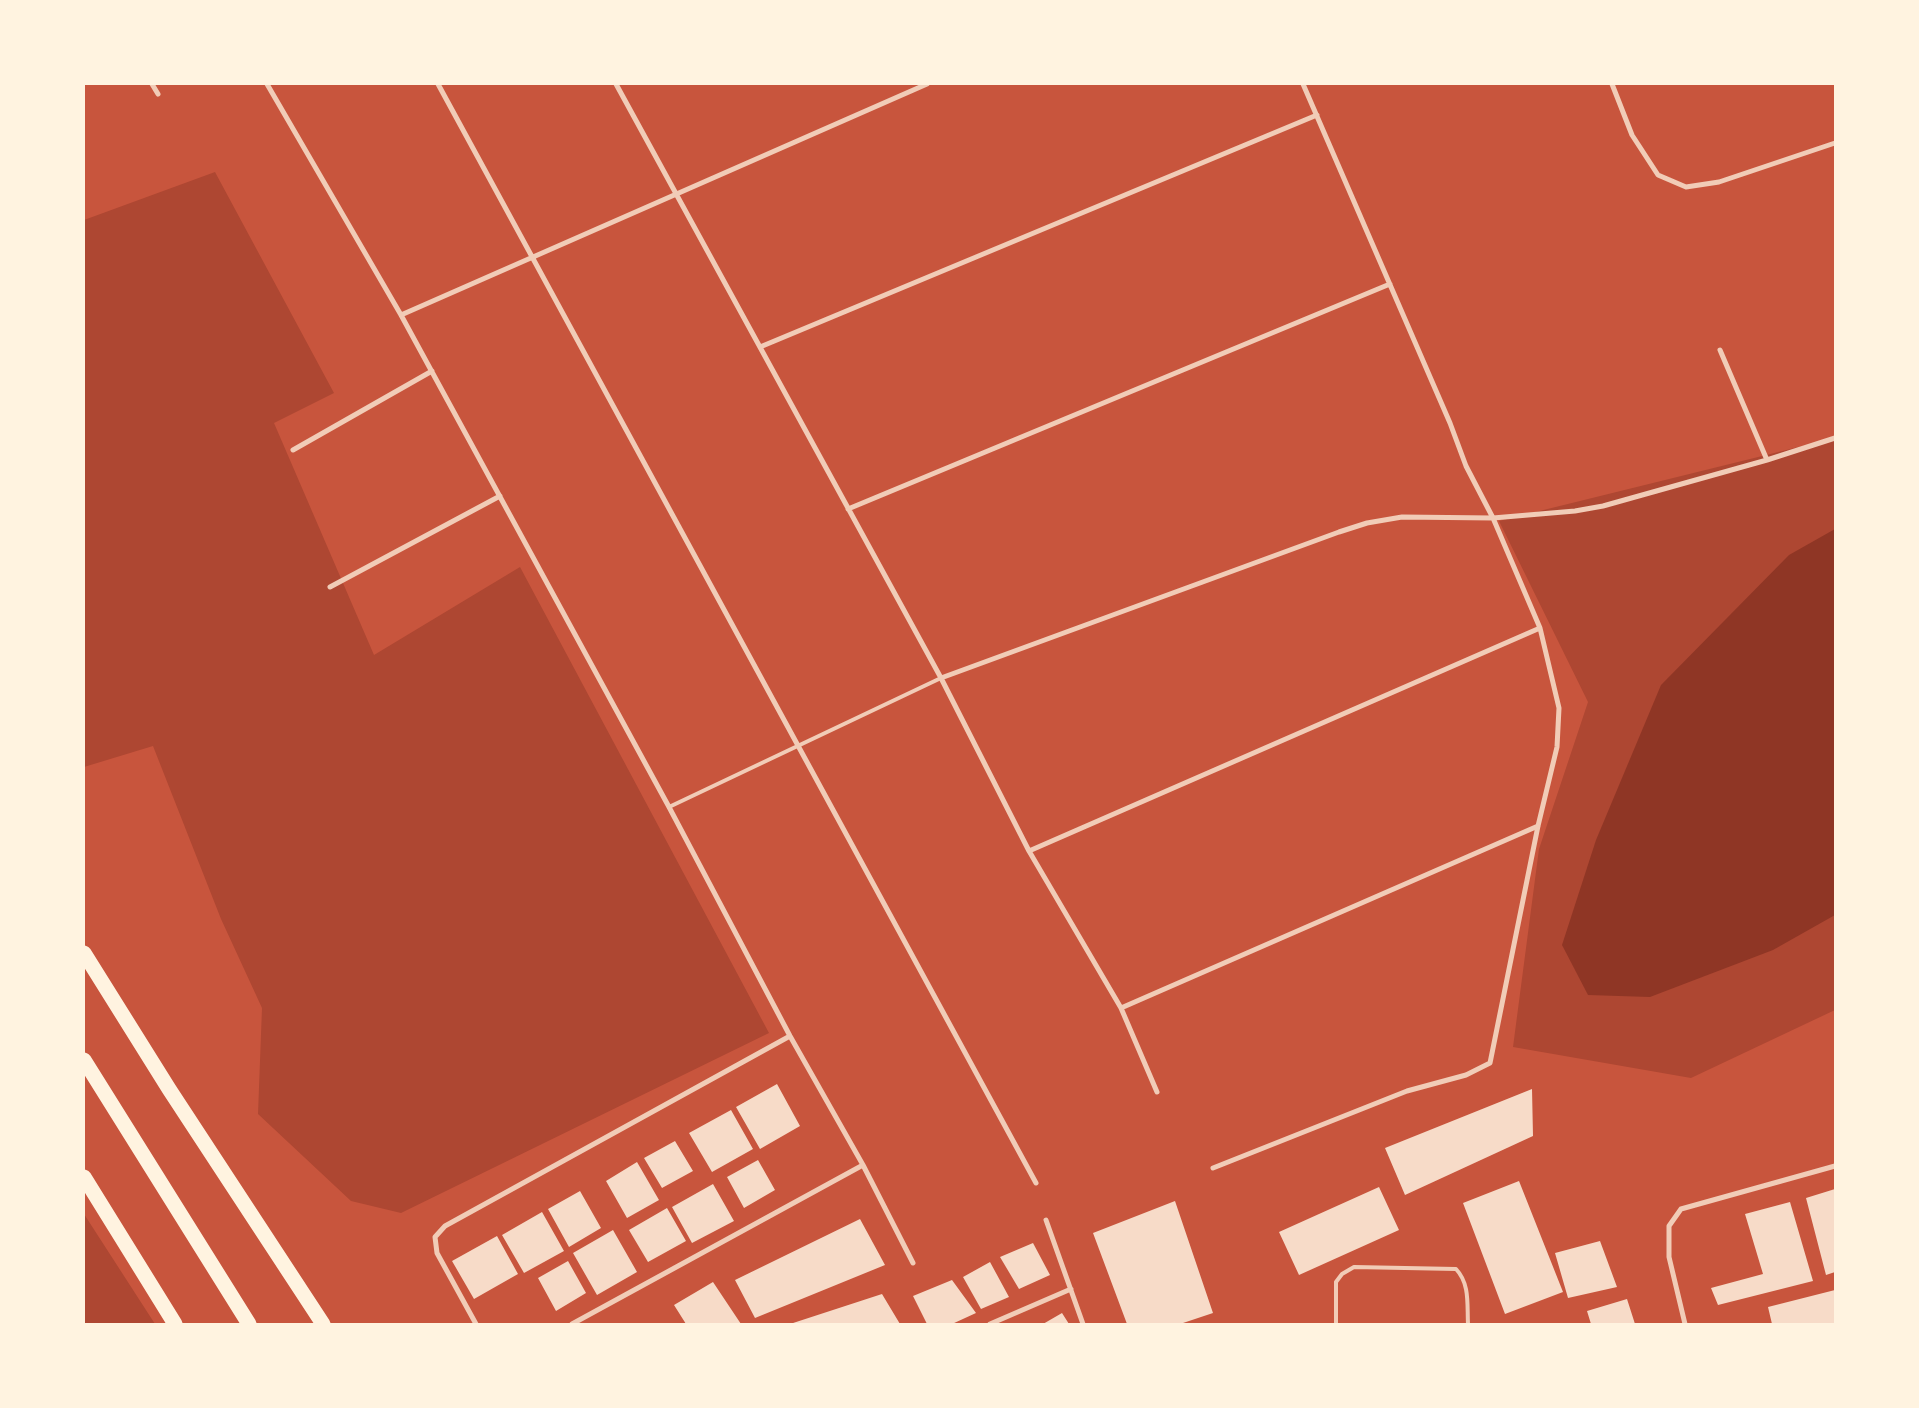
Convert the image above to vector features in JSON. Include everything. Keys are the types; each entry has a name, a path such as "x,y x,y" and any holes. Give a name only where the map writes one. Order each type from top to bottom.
{"highway":[{"path":"84,953 169,1089 323,1324"},
{"path":"84,1060 248,1324"},
{"path":"84,1177 175,1324"}],"street":[{"path":"152,84 158,94"},
{"path":"267,84 432,371 669,808 790,1036 863,1165 913,1263"},
{"path":"438,84 1036,1183"},
{"path":"616,84 941,678 1029,851 1122,1008 1157,1092"},
{"path":"401,315 927,84"},
{"path":"1213,1168 1407,1091 1466,1075 1490,1063 1538,826 1557,746 1559,708 1540,628 1493,518 1466,466 1450,423 1303,84"},
{"path":"1612,84 1632,134 1658,175 1686,187 1719,182 1835,143"},
{"path":"760,347 1317,116"},
{"path":"848,509 1390,284"},
{"path":"1720,350 1768,460"},
{"path":"293,450 432,371"},
{"path":"941,678 1368,523 1402,518 1493,518 1576,511 1603,506 1768,460 1835,438"},
{"path":"330,587 500,496"},
{"path":"1029,851 1540,628"},
{"path":"1122,1008 1538,826"},
{"path":"476,1324 437,1253 435,1237 445,1226 790,1036"},
{"path":"572,1324 863,1165"},
{"path":"1685,1324 1669,1257 1669,1226 1681,1209 1835,1166"},
{"path":"1046,1220 1083,1324"},
{"path":"990,1324 1071,1289"}],"lane":[{"path":"669,808 941,678"},
{"path":"1336,1324 1336,1282 1342,1274 1354,1267 1456,1269 1463,1276 1467,1288 1468,1324"}],"shaded area":[{"path":"215,172 334,393 274,423 374,655 520,567 769,1033 401,1213 351,1201 258,1114 262,1008 221,919 153,746 84,767 84,220"},
{"path":"1835,438 1835,1010 1691,1078 1513,1047 1539,849 1588,702 1499,521"},
{"path":"1835,529 1835,915 1773,950 1650,997 1588,995 1562,945 1596,840 1661,685 1789,555"},
{"path":"84,1214 155,1324 84,1324"}],"building":[{"path":"777,1084 800,1126 760,1149 736,1107"},
{"path":"1532,1089 1533,1136 1405,1195 1385,1148"},
{"path":"731,1110 753,1149 712,1172 689,1133"},
{"path":"675,1141 693,1171 662,1188 644,1158"},
{"path":"758,1160 775,1190 744,1208 727,1177"},
{"path":"637,1162 659,1200 627,1218 606,1181"},
{"path":"1519,1181 1563,1292 1505,1314 1463,1203"},
{"path":"713,1184 734,1221 692,1243 672,1207"},
{"path":"1379,1187 1399,1230 1299,1275 1279,1232"},
{"path":"1835,1189 1835,1272 1826,1275 1806,1198"},
{"path":"580,1191 601,1228 569,1247 548,1209"},
{"path":"1175,1201 1213,1313 1180,1324 1127,1324 1093,1233"},
{"path":"1790,1202 1813,1281 1718,1305 1711,1288 1763,1274 1745,1214"},
{"path":"667,1208 686,1241 648,1262 629,1230"},
{"path":"542,1212 564,1251 524,1273 502,1235"},
{"path":"860,1219 885,1265 755,1318 735,1280"},
{"path":"613,1230 637,1272 597,1295 573,1253"},
{"path":"497,1236 518,1274 474,1299 452,1261"},
{"path":"1600,1241 1617,1287 1568,1298 1555,1253"},
{"path":"1033,1243 1050,1275 1019,1289 1000,1257"},
{"path":"568,1261 586,1293 556,1311 538,1278"},
{"path":"990,1262 1009,1297 981,1309 963,1277"},
{"path":"952,1280 976,1313 952,1324 927,1324 913,1296"},
{"path":"713,1282 741,1324 686,1324 674,1305"},
{"path":"1835,1290 1835,1324 1772,1324 1768,1307"},
{"path":"882,1294 900,1324 790,1324"},
{"path":"1627,1299 1635,1324 1591,1324 1587,1311"},
{"path":"1062,1313 1069,1324 1043,1324"}]}
